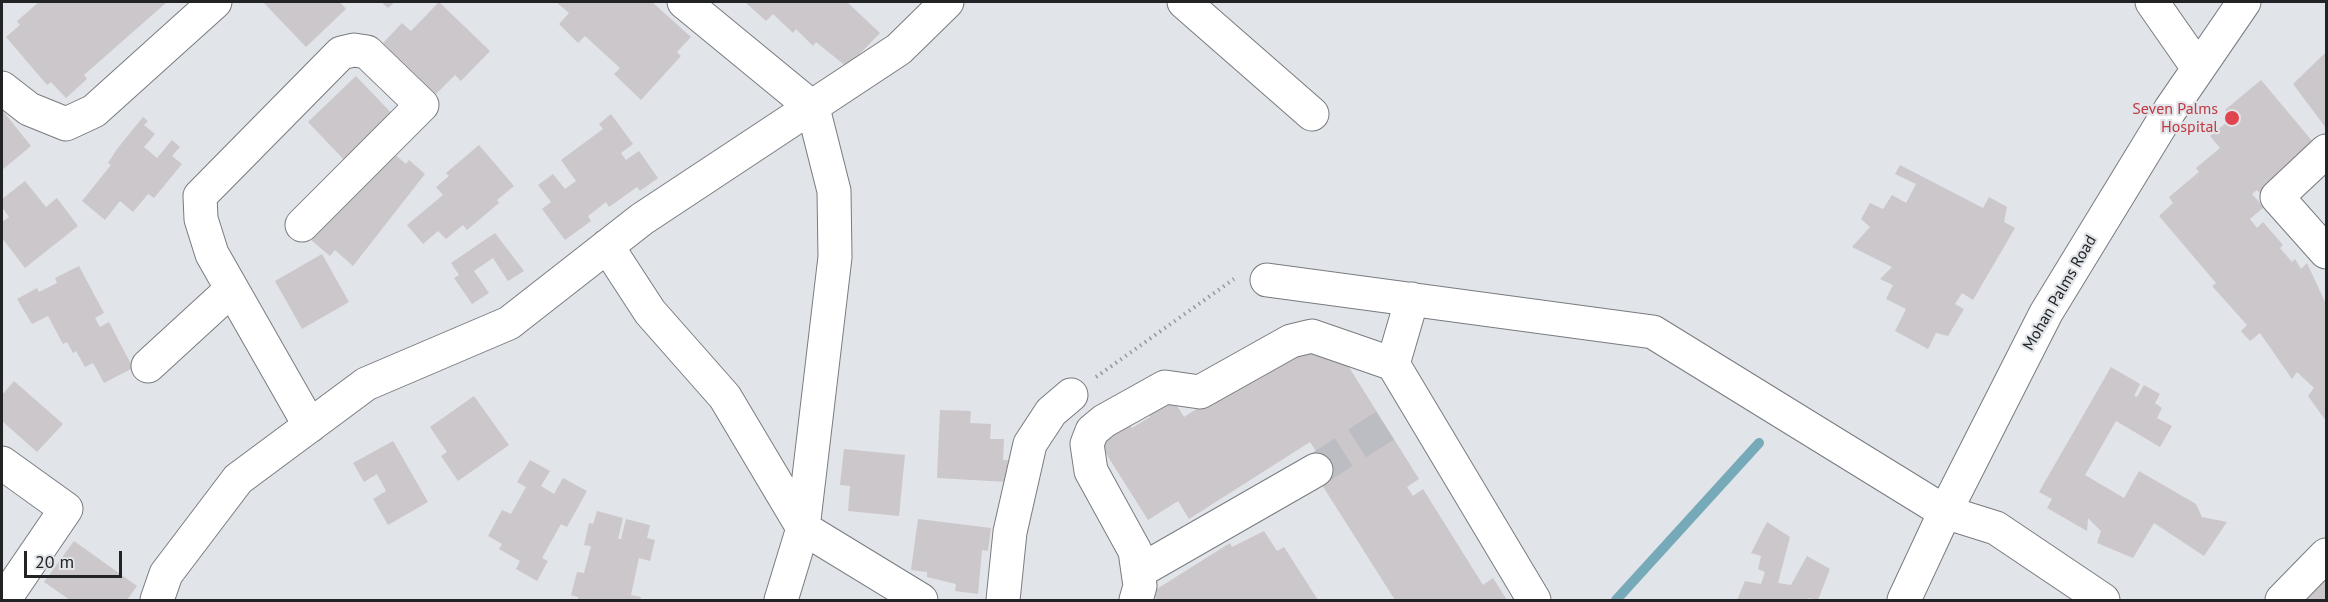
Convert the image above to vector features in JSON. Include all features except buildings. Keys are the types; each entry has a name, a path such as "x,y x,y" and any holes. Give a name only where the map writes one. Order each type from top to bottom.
{"street":[{"path":"2,88 29,109 66,124 94,111 215,2"},
{"path":"684,2 813,108 834,191 835,257 804,528 781,600"},
{"path":"1184,2 1312,114"},
{"path":"2152,2 2198,68"},
{"name":"Mohan Palms Road","path":"1904,600 1945,512 2046,313 2170,110 2244,2"},
{"path":"157,600 166,574 238,479 366,384 509,323 642,219 899,49 929,7"},
{"path":"302,225 422,105 367,52 354,50 341,53 200,196 206,237 212,254 310,426"},
{"path":"2326,151 2277,197 2326,252"},
{"path":"607,246 650,312 725,397 804,528 921,600"},
{"path":"1268,280 1653,332 1945,512 1996,528 2103,600"},
{"path":"148,366 232,289"},
{"path":"1412,299 1393,364 1407,412 1534,600"},
{"path":"1316,470 1137,586 1135,551 1091,471 1087,444 1092,431 1104,422 1165,387 1200,392 1291,341 1312,336 1393,364"},
{"path":"1004,600 1010,532 1030,444 1051,412 1071,395"},
{"path":"2,463 66,509 4,600"},
{"path":"2282,600 2326,555"}],"path":[{"path":"1071,395 1231,279 1268,280"}],"waterway":[{"path":"1616,600 1759,443"}],"tunnel":[{"path":"1316,470 1395,419"}],"place":[{"name":"Seven Palms Hospital","path":"2232,118"}]}
